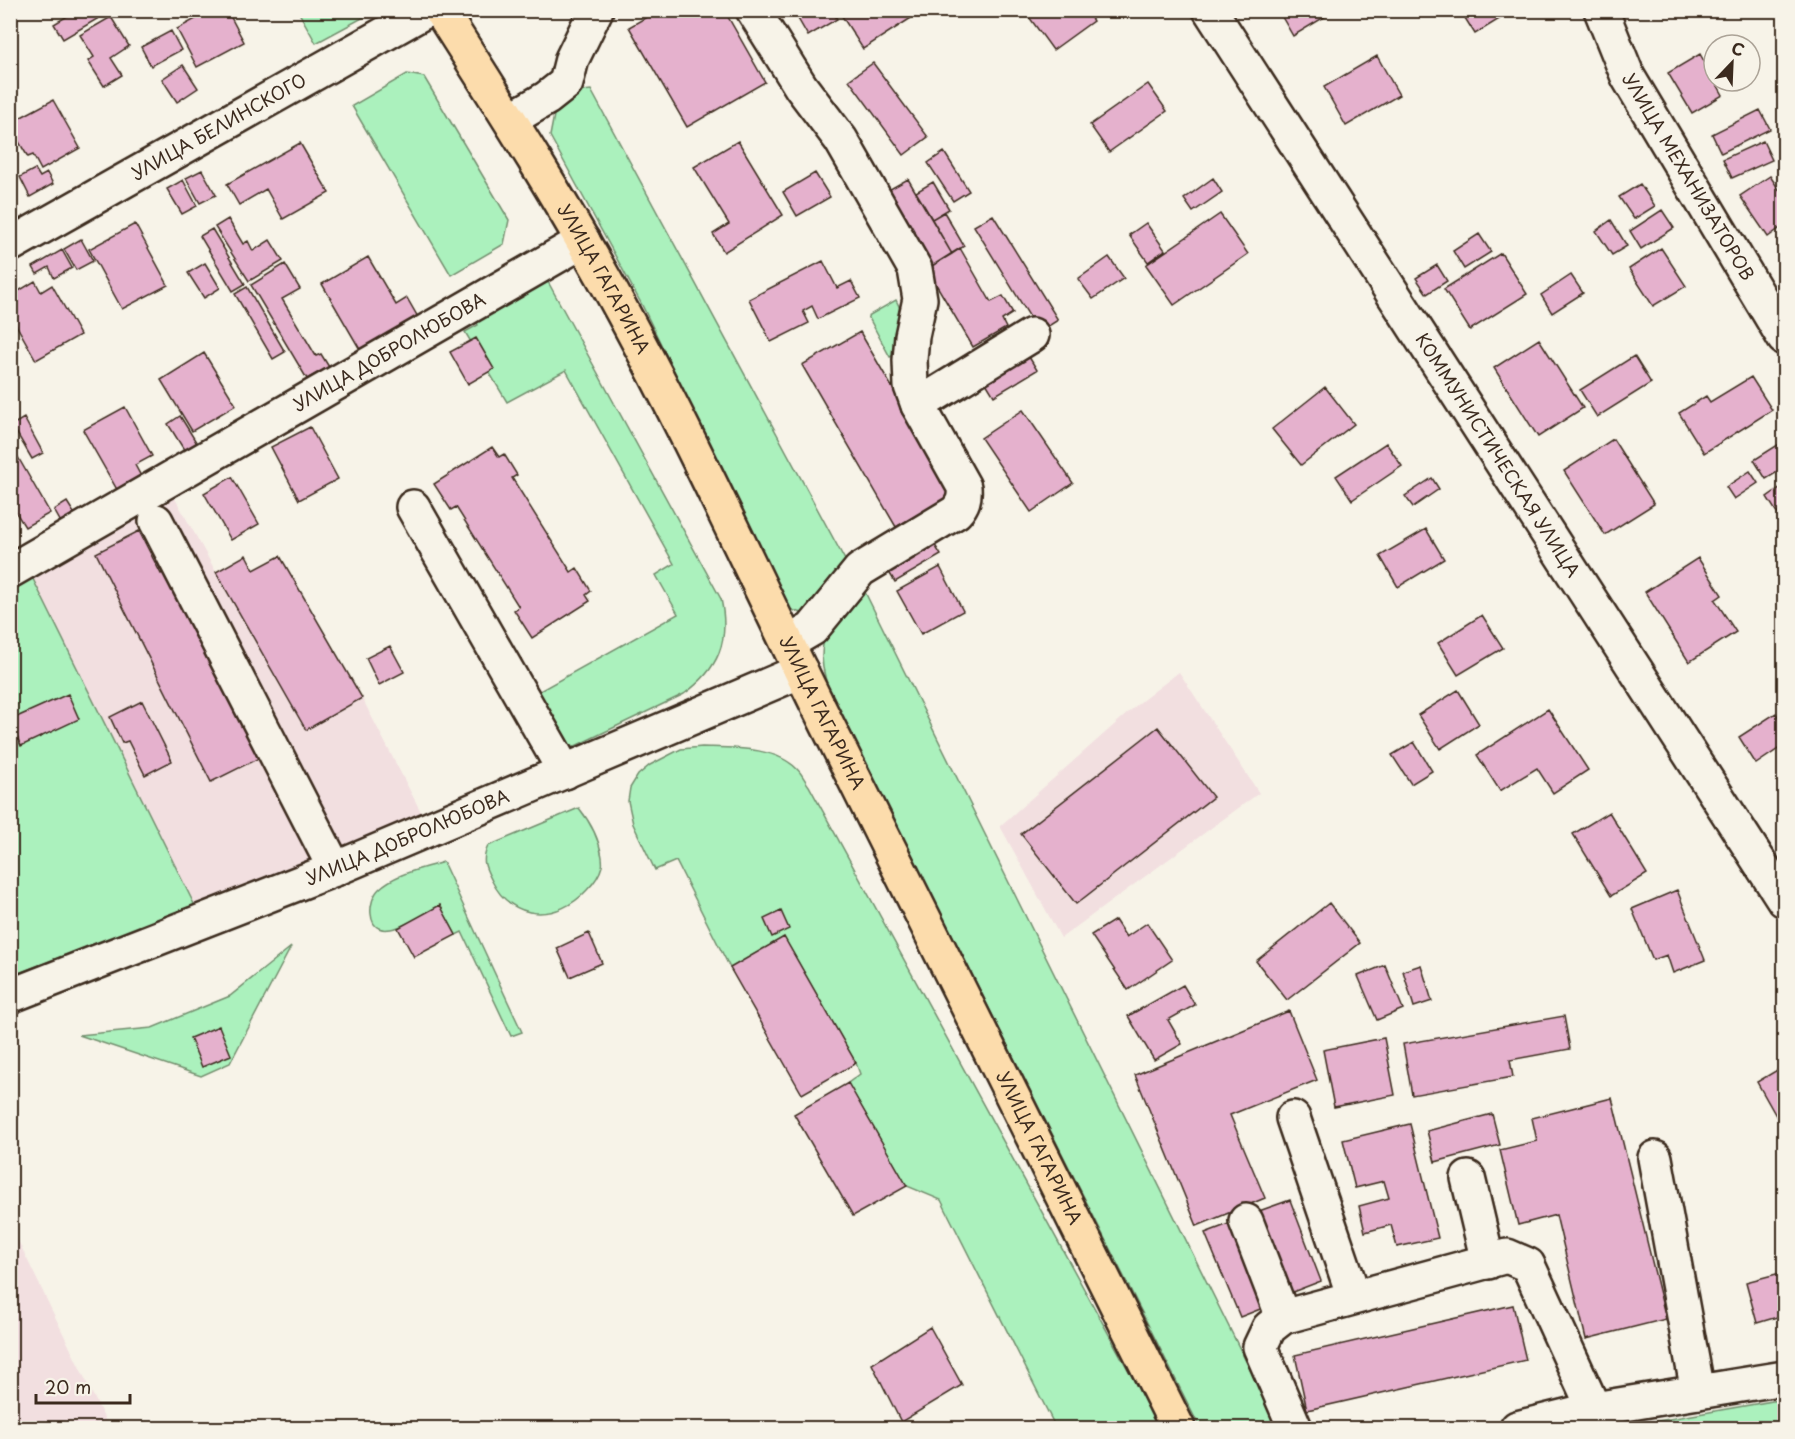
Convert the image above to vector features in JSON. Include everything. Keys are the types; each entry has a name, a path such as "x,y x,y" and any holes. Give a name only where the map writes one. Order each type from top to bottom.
{"main road":[{"name":"УЛИЦА ГАГАРИНА","path":"440,10 510,120 625,316 1178,1428"}],"street":[{"name":"УЛИЦА БЕЛИНСКОГО","path":"10,245 427,10"},
{"path":"510,120 547,98 566,83 572,58 596,10"},
{"path":"753,10 801,87 841,140 915,269 920,299 912,336 910,360 911,386 918,405 1032,335"},
{"name":"КОММУНИСТИЧЕСКАЯ УЛИЦА","path":"1210,10 1785,900"},
{"name":"УЛИЦА МЕХАНИЗАТОРОВ","path":"1601,10 1628,77 1785,338"},
{"name":"УЛИЦА ДОБРОЛЮБОВА","path":"10,572 583,241"},
{"name":"УЛИЦА ДОБРОЛЮБОВА","path":"10,996 335,869 565,772 795,657 812,629 860,570 956,512 962,505 965,495 964,488 918,405"},
{"path":"413,507 565,772"},
{"path":"156,521 335,869"},
{"path":"1293,1118 1354,1297"},
{"path":"1655,1158 1698,1392"},
{"path":"1468,1178 1488,1262"},
{"path":"1246,1221 1283,1317"},
{"path":"1294,1428 1260,1347 1269,1328 1283,1317 1507,1256 1528,1266 1594,1409"},
{"path":"1517,1428 1594,1409 1785,1378"}],"shaded area":[{"path":"172,493 216,572 246,555 255,570 280,556 362,698 422,814 195,906 30,573"},
{"path":"1179,672 1259,793 1061,938 1000,826 1139,703"},
{"path":"11,1226 109,1428 11,1428"}],"green space":[{"path":"298,11 368,11 366,16 316,43"},
{"path":"407,74 424,77 509,220 504,244 451,275 352,106"},
{"path":"591,90 845,560 841,575 814,610 801,613 789,609 642,305 550,136 554,115 574,92"},
{"path":"547,280 721,599 724,628 719,653 713,664 706,675 684,694 567,750 536,693 678,614 656,575 674,564 566,370 507,402 465,332 478,325 468,306"},
{"path":"896,300 905,319 901,352 890,357 868,316"},
{"path":"30,573 195,906 11,976 10,583"},
{"path":"862,586 1279,1428 1203,1428 1196,1420 834,701 824,675 822,661 826,634"},
{"path":"739,748 766,752 789,762 801,773 1160,1428 1056,1428 941,1200 907,1186 848,1083 860,1074 856,1063 784,937 730,968 676,861 655,870 633,824 628,801 630,788 638,775 650,765 681,749"},
{"path":"579,808 594,831 601,850 602,865 594,882 563,908 549,912 536,913 511,904 501,894 486,868 484,860 488,846"},
{"path":"443,862 522,1032 511,1036 462,932 456,935 440,905 401,926 381,929 374,924 371,908 379,889 401,875"},
{"path":"291,947 230,1063 201,1076 79,1035 152,1028 230,996"},
{"path":"1784,1399 1784,1428 1618,1428"}],"building":[{"path":"69,10 108,10 109,12 63,39 54,24 71,14"},
{"path":"212,10 227,10 244,42 197,67 177,29"},
{"path":"659,10 724,10 765,82 687,127 629,27"},
{"path":"793,10 832,10 837,19 808,36"},
{"path":"838,10 922,10 922,11 863,49"},
{"path":"1024,10 1086,10 1093,21 1053,50"},
{"path":"1278,10 1336,10 1293,36"},
{"path":"1460,10 1514,10 1475,34"},
{"path":"111,17 129,46 111,58 122,75 104,86 88,61 94,57 80,35"},
{"path":"171,31 181,50 151,66 141,47"},
{"path":"1700,54 1702,58 1702,93 1722,93 1723,95 1692,113 1668,73"},
{"path":"1377,56 1399,95 1346,126 1324,87"},
{"path":"873,63 928,137 904,155 849,80"},
{"path":"183,65 198,88 177,102 162,79"},
{"path":"1148,84 1167,111 1109,152 1090,125"},
{"path":"53,100 80,148 41,170 33,155 28,157 10,127 10,123"},
{"path":"1760,110 1770,129 1721,153 1712,134"},
{"path":"738,141 783,215 724,252 713,234 729,224 694,167"},
{"path":"1763,141 1772,160 1732,178 1723,159"},
{"path":"300,143 329,193 283,219 266,189 239,205 227,184"},
{"path":"944,152 969,191 953,201 928,163"},
{"path":"35,169 40,177 47,173 53,184 30,197 20,177"},
{"path":"202,170 216,195 200,203 186,178"},
{"path":"815,173 830,197 797,216 783,192"},
{"path":"1770,176 1784,197 1784,225 1768,237 1740,196"},
{"path":"1213,178 1222,192 1193,212 1184,199"},
{"path":"908,179 952,254 927,269 883,193"},
{"path":"183,180 197,206 182,214 167,189"},
{"path":"933,182 949,209 932,219 916,192"},
{"path":"1640,184 1655,206 1634,219 1619,197"},
{"path":"1662,210 1674,228 1641,249 1630,231"},
{"path":"944,212 964,246 952,254 932,219"},
{"path":"1220,214 1248,254 1174,305 1146,265"},
{"path":"993,215 1058,320 1039,332 974,226"},
{"path":"228,219 243,244 248,241 253,251 270,240 283,261 249,281 215,227"},
{"path":"1611,220 1627,246 1612,255 1596,231"},
{"path":"1146,223 1165,250 1148,262 1129,235"},
{"path":"135,224 168,285 122,309 89,249"},
{"path":"212,229 245,284 233,291 200,236"},
{"path":"1479,234 1491,252 1464,269 1453,251"},
{"path":"81,239 93,261 76,270 64,249"},
{"path":"960,248 991,302 1003,296 1013,313 1002,320 1006,328 973,347 927,269"},
{"path":"1661,248 1686,286 1653,306 1629,269"},
{"path":"62,250 72,268 54,278 49,267 37,274 33,267"},
{"path":"1501,253 1527,294 1470,330 1444,289"},
{"path":"368,257 396,305 407,298 419,319 362,353 322,284"},
{"path":"1109,257 1124,278 1093,299 1078,279"},
{"path":"823,261 837,288 851,281 860,298 818,319 812,306 803,311 809,323 771,342 749,299"},
{"path":"205,263 220,288 204,298 188,273"},
{"path":"285,264 300,289 282,299 316,356 321,354 329,367 307,379 251,285"},
{"path":"1437,265 1447,281 1427,294 1416,278"},
{"path":"1571,275 1583,293 1552,313 1541,295"},
{"path":"35,281 41,292 52,285 80,335 36,360 10,314 10,309 17,305 12,295"},
{"path":"247,287 285,352 273,359 235,294"},
{"path":"860,332 954,494 896,527 802,365"},
{"path":"476,338 494,369 468,384 450,352"},
{"path":"1539,339 1583,408 1538,437 1494,368"},
{"path":"1026,352 1037,370 994,396 983,378"},
{"path":"204,353 236,405 192,431 161,380"},
{"path":"1634,356 1651,383 1597,417 1580,390"},
{"path":"1751,377 1772,410 1704,453 1679,413 1706,396 1710,402"},
{"path":"1325,387 1354,424 1301,465 1272,429"},
{"path":"125,407 152,456 135,465 143,480 119,493 83,430"},
{"path":"1023,410 1073,483 1031,512 981,438"},
{"path":"180,416 198,445 186,453 168,424"},
{"path":"24,418 43,453 32,459 12,425"},
{"path":"310,427 338,479 299,500 271,447"},
{"path":"1613,439 1654,504 1605,535 1564,471"},
{"path":"1784,441 1784,468 1766,479 1754,460"},
{"path":"1386,443 1402,466 1352,500 1336,476"},
{"path":"492,447 499,457 504,454 517,475 512,478 571,572 577,568 591,591 586,595 590,601 532,638 514,610 519,607 456,507 451,510 434,484"},
{"path":"15,452 50,513 25,527 10,503 10,454"},
{"path":"1750,471 1758,483 1734,499 1726,487"},
{"path":"232,477 259,524 231,540 204,493"},
{"path":"1432,478 1439,489 1413,507 1405,496"},
{"path":"1784,485 1784,524 1767,497"},
{"path":"67,502 77,518 63,526 54,510"},
{"path":"1426,529 1444,559 1398,587 1380,556"},
{"path":"139,531 161,574 176,567 269,753 211,782 96,553"},
{"path":"933,542 941,555 895,582 887,569"},
{"path":"246,555 254,570 280,556 362,698 306,730 216,572"},
{"path":"1698,558 1722,595 1715,600 1736,632 1689,662 1645,592"},
{"path":"940,567 963,611 921,634 897,591"},
{"path":"1482,615 1503,648 1458,675 1438,643"},
{"path":"390,646 404,672 379,685 366,658"},
{"path":"1458,690 1479,724 1440,749 1418,715"},
{"path":"68,694 79,719 21,746 10,720"},
{"path":"142,701 172,761 145,775 128,741 122,743 110,717"},
{"path":"1548,709 1588,770 1553,793 1537,768 1500,791 1477,755"},
{"path":"1776,713 1784,727 1784,745 1756,764 1739,737"},
{"path":"1158,727 1213,797 1076,904 1021,834"},
{"path":"1414,742 1432,771 1411,784 1392,755"},
{"path":"1609,812 1647,874 1611,896 1573,834"},
{"path":"1677,890 1705,960 1673,973 1667,955 1653,960 1632,909"},
{"path":"1329,903 1360,943 1287,1000 1256,961"},
{"path":"440,905 456,935 414,957 398,928"},
{"path":"781,911 789,929 772,937 764,919"},
{"path":"1115,920 1126,937 1147,923 1172,960 1128,990 1091,935"},
{"path":"589,933 602,963 570,977 557,948"},
{"path":"784,937 856,1063 802,1094 730,968"},
{"path":"1385,965 1403,1009 1377,1020 1358,976"},
{"path":"1421,965 1432,1001 1414,1007 1403,971"},
{"path":"1183,985 1195,1005 1168,1020 1182,1044 1154,1060 1128,1016"},
{"path":"1289,1011 1317,1080 1230,1115 1265,1198 1197,1226 1135,1075"},
{"path":"1564,1016 1570,1049 1510,1060 1513,1077 1412,1095 1403,1044"},
{"path":"219,1026 231,1055 202,1067 190,1038"},
{"path":"1384,1038 1395,1095 1334,1107 1323,1050"},
{"path":"1784,1066 1784,1130 1757,1082"},
{"path":"848,1083 907,1186 853,1216 794,1114"},
{"path":"1612,1098 1666,1319 1586,1339 1556,1215 1518,1225 1500,1150 1537,1141 1532,1118"},
{"path":"1492,1114 1500,1145 1435,1162 1427,1131"},
{"path":"1410,1124 1438,1238 1397,1247 1391,1225 1365,1232 1359,1206 1389,1198 1384,1181 1355,1188 1343,1140"},
{"path":"1290,1200 1321,1281 1290,1293 1259,1211"},
{"path":"1234,1222 1268,1306 1240,1317 1205,1233"},
{"path":"1784,1272 1784,1315 1757,1323 1746,1282"},
{"path":"1513,1305 1526,1360 1307,1410 1295,1355"},
{"path":"930,1327 962,1385 901,1422 872,1364"}]}
